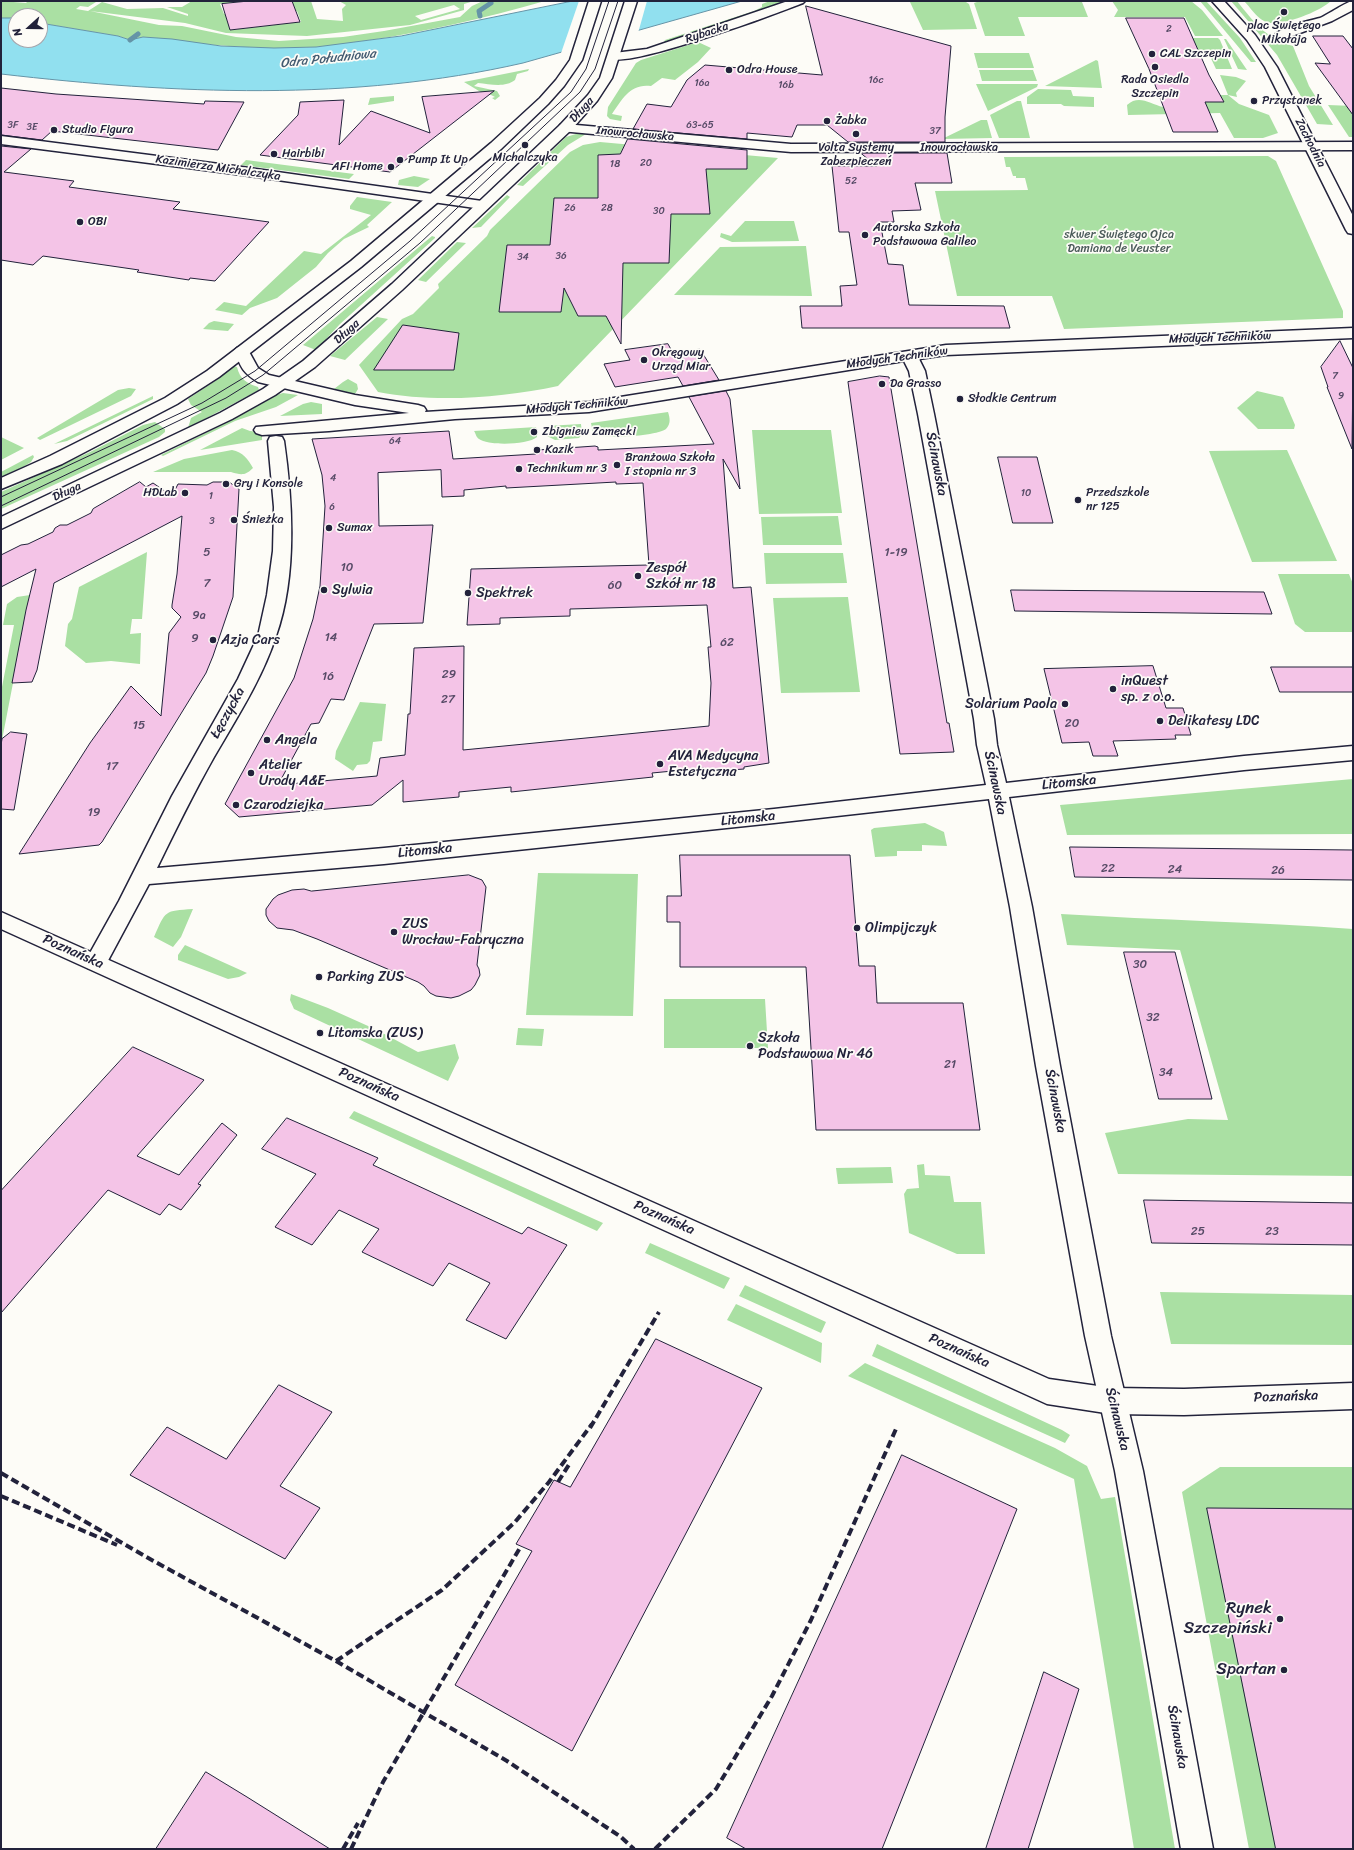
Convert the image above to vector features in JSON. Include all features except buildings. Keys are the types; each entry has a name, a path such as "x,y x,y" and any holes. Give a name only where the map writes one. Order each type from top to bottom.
{"street":[{"path":"1,484 56,460 171,402 213,374 356,264 436,198 544,101 560,83 576,60 595,1"},
{"name":"Długa","path":"1,524 226,416 282,383 311,363 342,337 565,128 600,90 606,78 631,1"},
{"name":"Rybacka","path":"615,52 649,52 747,20 799,1"},
{"name":"Zachodnia","path":"1218,1 1251,38 1271,67 1353,230"},
{"path":"1280,36 1341,13 1353,4"},
{"name":"Inowrocławska","path":"565,128 791,148 1353,146"},
{"name":"Kazimierza Michalczyka","path":"1,140 235,170 482,205"},
{"name":"Młodych Techników","path":"269,436 329,426 445,415 602,406 909,355 964,349 1353,333"},
{"name":"Młodych Techników","path":"242,351 248,366 253,372 264,378 355,400 445,415"},
{"name":"Ścinawska","path":"909,355 916,367 930,431 984,719 987,745 998,791 1021,907 1051,1080 1112,1401 1130,1471 1197,1849"},
{"name":"Łęczycka","path":"96,962 122,918 141,876 209,746 224,724 267,638 278,593 282,527 269,436"},
{"name":"Litomska","path":"141,876 384,856 774,816 1244,763 1353,753"},
{"name":"Poznańska","path":"1,920 1046,1391 1112,1401 1184,1402 1353,1396"}],"green space":[{"path":"1,1 26,3 28,1 95,1 96,2 88,7 80,6 76,9 88,11 102,2 127,9 163,8 188,16 188,14 167,7 182,7 192,1 249,1 220,4 224,14 294,7 292,1 311,1 317,19 343,21 342,9 346,5 339,1 474,1 464,4 464,10 410,25 307,36 226,33 185,23 90,11 159,25 182,26 236,37 279,41 343,37 460,17 472,6 483,1 545,1 478,19 433,29 364,41 294,48 229,46 143,37 130,40 118,36 48,24 48,8 8,8 8,18 1,18","holes":["454,5 460,9 421,20 415,16","297,11 301,22 230,30 227,19"]},
{"path":"770,1 788,1 663,44 665,40 754,11 762,7 762,4"},
{"path":"1112,1 1191,1 1202,10 1223,36 1195,36 1185,17 1114,17 1118,10"},
{"path":"1200,1 1206,1 1240,38 1256,62 1251,62"},
{"path":"1231,1 1237,1 1267,34 1283,43 1293,46 1309,86 1333,125 1317,124 1277,55"},
{"name":"plac Świętego Mikołaja","path":"1244,1 1331,1 1299,18 1279,23 1270,23 1258,17"},
{"path":"910,2 966,2 969,4 977,29 923,30"},
{"path":"1082,2 1088,17 1018,17 1025,36 985,36 974,3"},
{"path":"1192,38 1218,38 1232,69 1216,69 1207,50 1197,50"},
{"path":"1224,39 1226,39 1247,70 1238,69"},
{"path":"698,42 711,48 698,62 675,80 662,78 651,86 638,87 628,93 612,114 622,116 621,121 610,119 607,116 608,107 636,63 641,60"},
{"path":"974,53 1029,53 1034,68 978,68"},
{"path":"1096,60 1098,61 1102,88 1045,86"},
{"path":"529,69 528,71 517,74 515,80 507,84 497,85 478,83 474,86 497,91 500,96 495,100 492,98 495,97 487,93 484,94 464,82"},
{"path":"979,70 1033,70 1037,81 982,81"},
{"path":"1220,75 1236,77 1246,81 1236,93 1237,97 1228,95"},
{"path":"976,84 1038,84 1037,87 988,111"},
{"path":"1038,89 1071,90 1073,96 1094,97 1094,107 1064,106 1061,104 1027,104 1027,97"},
{"path":"1204,95 1228,95 1239,104 1269,115 1278,133 1263,138 1234,138 1220,113 1128,115 1127,105 1136,100 1145,101 1167,108 1201,107"},
{"path":"394,96 394,101 368,105 370,98"},
{"path":"1017,101 1021,101 1030,138 999,138 990,115"},
{"path":"1328,105 1353,106 1353,137 1349,137"},
{"path":"981,120 987,120 992,138 942,139"},
{"path":"576,134 586,134 568,145 523,186 517,185 566,137"},
{"path":"600,142 778,158 558,386 514,394 468,398 422,397 378,392 359,365 402,319 413,314 439,288 438,284 487,236 490,230 570,152 583,145"},
{"name":"skwer Świętego Ojca Damiana de Veuster","path":"1268,156 1276,161 1343,311 1343,318 1064,329 1052,296 957,296 935,191 1028,190 1025,178 1016,178 1016,176 1013,176 1010,167 1006,167 1004,157"},
{"path":"246,160 354,174 349,179 241,165"},
{"path":"414,176 430,179 418,187 398,185 399,180"},
{"path":"507,195 510,197 481,227 472,228"},
{"path":"357,197 392,202 367,225 369,227 344,239 328,253 316,267 277,298 250,308 242,315 215,310 224,302 246,306 304,251 321,254 371,215 350,209 350,206"},
{"path":"745,221 794,221 799,241 732,242 720,237 721,233 731,236"},
{"path":"432,236 435,238 340,324 316,350 303,345"},
{"path":"457,242 466,243 426,282 418,280"},
{"path":"806,246 812,296 674,295 720,247"},
{"path":"377,317 388,319 345,360 330,356"},
{"path":"214,321 234,324 228,331 203,329 209,323"},
{"path":"234,366 237,367 244,380 258,387 259,390 188,428 191,418 202,412 191,405 188,399 218,379"},
{"path":"348,379 357,384 358,389 355,394 334,389 343,382"},
{"path":"129,388 136,389 131,396 40,440 37,438 118,390"},
{"path":"1257,391 1283,397 1295,425 1294,429 1258,429 1237,408"},
{"path":"283,393 298,395 276,407 235,421 163,456 161,455 224,424 273,396"},
{"path":"153,396 153,399 67,441 54,444"},
{"path":"311,402 322,404 322,414 280,416 303,404"},
{"path":"668,412 670,419 669,425 666,429 652,434 617,437 593,433 591,423"},
{"path":"155,422 165,429 165,432 159,437 1,509 1,492 90,452 143,425"},
{"path":"581,424 582,434 579,438 555,440 547,436 546,426"},
{"path":"536,427 537,437 525,442 508,444 484,441 478,438 474,431"},
{"path":"242,428 250,431 262,432 262,440 200,450"},
{"path":"752,430 831,430 842,513 759,514"},
{"path":"1,437 24,448 1,460"},
{"path":"232,450 245,456 253,468 243,474 231,472 153,472 184,459"},
{"path":"1287,450 1337,561 1252,562 1209,451"},
{"path":"33,455 34,457 31,462 1,477 1,472"},
{"path":"838,516 842,545 763,545 761,517"},
{"path":"147,552 142,619 132,619 130,634 141,633 140,664 111,661 86,663 65,646 68,624 72,619 79,587"},
{"path":"764,553 843,553 847,583 766,584"},
{"path":"1278,574 1349,574 1353,584 1353,632 1305,632 1295,624"},
{"path":"30,595 1,740 1,692 14,625 3,625 7,604 17,597"},
{"path":"848,597 860,692 781,693 773,598"},
{"path":"360,702 386,704 382,741 373,742 370,761 367,764 357,765 353,771 335,759 336,751"},
{"path":"1353,779 1353,834 1067,835 1060,805"},
{"path":"925,823 944,832 947,846 922,845 922,851 897,851 897,856 875,857 871,830 874,828"},
{"path":"538,873 638,874 633,1016 526,1015"},
{"path":"193,909 181,937 173,947 154,937 161,922 167,914 176,910"},
{"path":"1061,914 1353,929 1353,1176 1118,1174 1105,1133 1188,1119 1228,1120 1180,950 1067,945"},
{"path":"185,945 247,973 239,977 228,979 178,960 178,955"},
{"path":"291,994 328,1008 377,1030 418,1052 455,1044 459,1058 448,1081 294,1009 290,1000"},
{"path":"664,999 765,999 768,1048 664,1048"},
{"path":"518,1028 544,1029 542,1046 516,1045"},
{"path":"354,1111 603,1223 597,1231 349,1118"},
{"path":"924,1164 925,1175 950,1176 954,1202 981,1202 985,1254 957,1254 909,1233 904,1194 907,1189 919,1188 917,1165"},
{"path":"891,1167 893,1183 838,1184 836,1168"},
{"path":"650,1243 730,1278 724,1289 645,1253"},
{"path":"745,1285 826,1322 821,1333 739,1296"},
{"path":"1160,1292 1353,1295 1353,1345 1171,1344"},
{"path":"736,1304 822,1343 821,1363 727,1320"},
{"path":"877,1344 1070,1435 1065,1443 872,1356"},
{"path":"865,1363 1055,1448 1087,1466 1101,1499 1115,1497 1175,1849 1134,1849 1074,1479 848,1376"},
{"name":"Spartan","path":"1220,1467 1353,1467 1353,1849 1249,1849 1182,1492"}],"water":[{"name":"Odra Południowa","path":"573,1 742,1 523,63 459,75 394,84 328,89 263,91 197,90 66,81 1,74 1,18 8,18 8,48 48,48 48,24 118,36 130,40 143,37 172,39 221,46 274,48 316,47 401,36"}],"pier":[{"path":"579,1 647,1 638,33 560,56"}],"waterway":[{"path":"480,16 479,11 491,3"},
{"path":"130,40 138,34"}],"tram line":[{"path":"1,497 202,403 255,371 410,241 571,92 586,69 609,1"},
{"path":"1,506 226,398 263,375 420,243 580,92 595,69 618,1"}],"railway":[{"path":"590,1428 659,1312"},
{"path":"336,1661 442,1590 515,1522 549,1482 592,1424"},
{"path":"655,1849 716,1789 772,1696 811,1620 896,1429"},
{"path":"558,1482 570,1463"},
{"path":"1,1473 150,1559 336,1661"},
{"path":"1,1496 117,1545"},
{"path":"424,1712 521,1546"},
{"path":"336,1661 424,1712"},
{"path":"351,1849 383,1782 424,1712"},
{"path":"424,1712 507,1761 621,1837 634,1849"},
{"path":"343,1849 358,1823"}],"place":[{"name":"plac Świętego Mikołaja","path":"1284,12"},
{"name":"CAL Szczepin","path":"1152,54"},
{"name":"Rada Osiedla Szczepin","path":"1155,67"},
{"name":"Odra House","path":"729,70"},
{"name":"Przystanek","path":"1254,101"},
{"name":"Żabka","path":"827,121"},
{"name":"Studio Figura","path":"54,130"},
{"name":"Volta Systemy Zabezpieczeń","path":"856,134"},
{"name":"Michalczyka","path":"525,145"},
{"name":"Hairbibi","path":"274,154"},
{"name":"Pump It Up","path":"400,160"},
{"name":"AFI Home","path":"391,167"},
{"name":"OBI","path":"80,222"},
{"name":"Autorska Szkoła Podstawowa Galileo","path":"865,235"},
{"name":"Okręgowy Urząd Miar","path":"644,360"},
{"name":"Da Grasso","path":"882,384"},
{"name":"Słodkie Centrum","path":"960,399"},
{"name":"Zbigniew Zamęcki","path":"534,432"},
{"name":"Kazik","path":"537,450"},
{"name":"Branżowa Szkoła I stopnia nr 3","path":"617,465"},
{"name":"Technikum nr 3","path":"519,469"},
{"name":"Gry i Konsole","path":"226,484"},
{"name":"HDLab","path":"185,493"},
{"name":"Przedszkole nr 125","path":"1078,500"},
{"name":"Śnieżka","path":"234,520"},
{"name":"Sumax","path":"329,528"},
{"name":"Zespół Szkół nr 18","path":"638,576"},
{"name":"Sylwia","path":"324,590"},
{"name":"Spektrek","path":"468,593"},
{"name":"Azja Cars","path":"213,640"},
{"name":"inQuest sp. z o.o.","path":"1113,689"},
{"name":"Solarium Paola","path":"1065,704"},
{"name":"Delikatesy LDC","path":"1160,721"},
{"name":"Angela","path":"267,740"},
{"name":"AVA Medycyna Estetyczna","path":"660,764"},
{"name":"Atelier Urody A&E","path":"251,773"},
{"name":"Czarodziejka","path":"236,805"},
{"name":"Olimpijczyk","path":"857,928"},
{"name":"ZUS Wrocław-Fabryczna","path":"394,932"},
{"name":"Parking ZUS","path":"319,977"},
{"name":"Litomska (ZUS)","path":"320,1033"},
{"name":"Szkoła Podstawowa Nr 46","path":"750,1046"},
{"name":"Rynek Szczepiński","path":"1280,1619"},
{"name":"Spartan","path":"1284,1670"}]}
